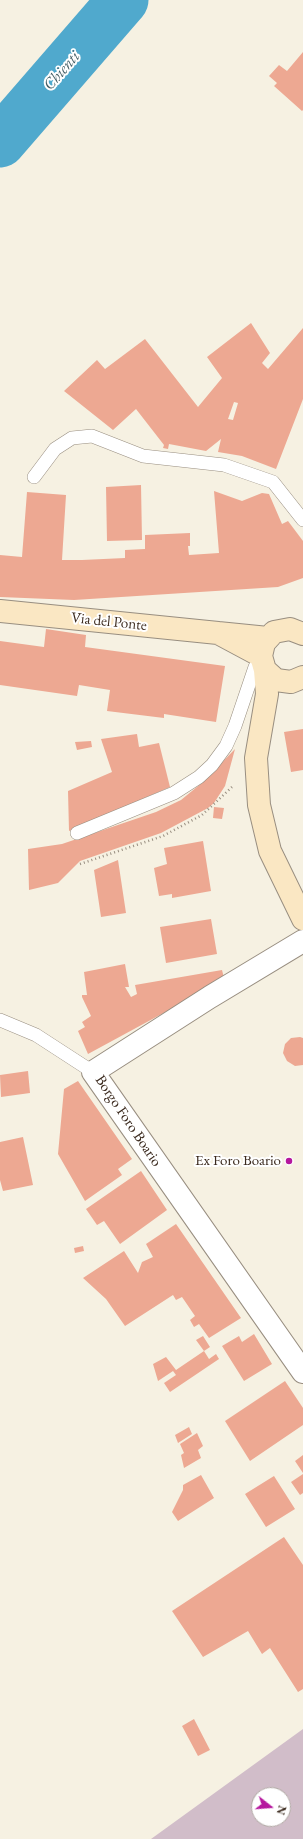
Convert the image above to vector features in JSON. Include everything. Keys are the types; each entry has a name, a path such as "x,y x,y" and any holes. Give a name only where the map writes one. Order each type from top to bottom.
{"street":[{"name":"Via del Ponte","path":"0,611 218,633 264,657"},
{"path":"301,631 282,629 274,632 264,657 267,694 256,758 256,782 264,830 273,858 303,919"},
{"path":"264,657 276,680 297,679"},
{"path":"263,723 276,698 297,679"},
{"name":"Borgo Foro Boario","path":"303,941 210,997 93,1072 303,1372"}],"lane":[{"path":"34,477 55,449 72,438 92,436 143,456 224,465 273,482 303,520"},
{"path":"77,833 174,793 199,777 212,765 226,746 235,726 255,667 264,657"},
{"path":"0,1020 36,1035 93,1072"}],"path":[{"path":"80,864 163,836 202,815 233,786 256,758"}],"shaded area":[{"path":"303,1729 303,1839 151,1839"}],"building":[{"path":"303,52 302,111 274,86 277,83 269,76 279,65 287,71"},
{"path":"251,323 270,353 262,363 268,369 303,328 303,399 276,469 242,456 218,452 221,439 206,451 169,444 168,449 163,448 164,445 136,409 113,430 64,391 97,360 105,369 145,339 198,407 222,378 207,357","holes":["234,402 238,403 233,420 228,419"]},
{"path":"141,485 142,540 107,541 106,487"},
{"path":"214,491 242,501 262,493 269,494 282,524 288,521 303,541 303,578 278,587 74,600 0,597 0,555 22,557 27,492 66,495 62,560 82,560 125,558 125,550 145,549 145,535 190,533 190,546 188,546 189,555 219,553"},
{"path":"46,629 86,635 85,647 225,666 216,722 164,714 164,718 107,711 110,690 79,685 77,696 0,685 0,641 44,647"},
{"path":"303,729 303,770 291,772 284,732"},
{"path":"137,734 139,747 159,743 170,787 69,831 68,791 112,772 101,739"},
{"path":"91,741 92,747 77,750 75,742"},
{"path":"235,749 225,786 214,803 208,808 161,833 80,861 58,883 29,890 28,849 62,844 156,812 181,800 203,782"},
{"path":"214,807 224,808 222,819 213,818"},
{"path":"203,841 211,891 172,898 172,894 159,896 154,868 167,864 164,848"},
{"path":"118,860 126,913 101,917 94,870"},
{"path":"211,919 217,954 166,963 160,927"},
{"path":"125,964 129,987 125,987 131,997 137,994 135,985 222,970 224,978 217,984 88,1054 78,1031 85,1027 82,1022 91,1016 82,997 82,995 87,995 84,972"},
{"path":"291,1038 303,1038 303,1065 295,1066 287,1061 283,1053 285,1044"},
{"path":"28,1071 30,1093 1,1097 0,1075"},
{"path":"78,1081 132,1159 118,1169 122,1175 85,1201 58,1154 64,1089"},
{"path":"23,1137 33,1185 3,1191 0,1180 0,1142"},
{"path":"141,1171 167,1210 120,1244 104,1221 97,1225 86,1209"},
{"path":"176,1224 241,1318 209,1338 199,1324 194,1327 190,1320 195,1316 182,1297 176,1300 173,1295 125,1326 106,1299 83,1278 124,1251 138,1273 142,1262 153,1257 146,1244"},
{"path":"83,1246 84,1251 75,1253 74,1248"},
{"path":"254,1334 272,1364 244,1381 222,1346 239,1336 242,1342"},
{"path":"203,1336 210,1347 204,1351 196,1340"},
{"path":"204,1351 209,1359 216,1354 219,1359 170,1392 164,1383 176,1375 173,1371 158,1381 153,1364 166,1357 176,1370"},
{"path":"285,1381 303,1408 303,1425 250,1461 225,1421"},
{"path":"189,1427 192,1434 178,1443 175,1435"},
{"path":"197,1433 203,1446 198,1450 201,1458 184,1468 181,1455 184,1453 180,1444"},
{"path":"303,1455 303,1473 295,1461"},
{"path":"303,1474 303,1493 300,1495 291,1482"},
{"path":"201,1475 214,1498 178,1521 172,1512 183,1490 183,1485"},
{"path":"274,1476 295,1509 266,1527 245,1494"},
{"path":"284,1537 303,1565 303,1689 298,1692 270,1648 262,1654 248,1631 203,1657 172,1611"},
{"path":"194,1719 210,1750 198,1756 182,1726"}],"waterway":[{"name":"Chienti","path":"0,142 123,0"}],"place":[{"name":"Ex Foro Boario","path":"289,1161"}]}
